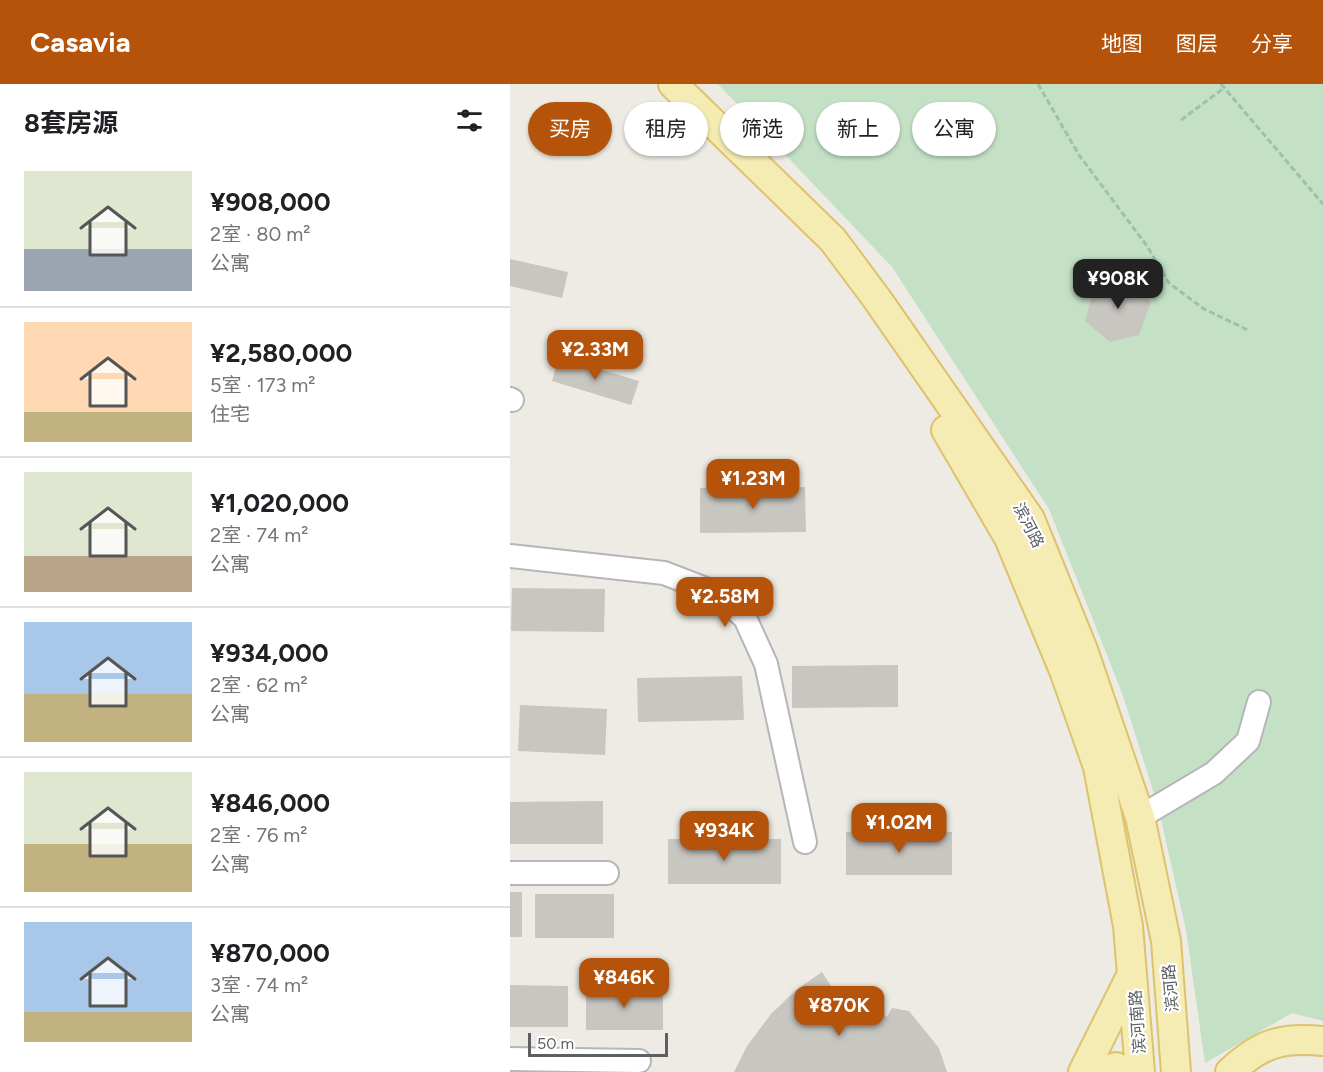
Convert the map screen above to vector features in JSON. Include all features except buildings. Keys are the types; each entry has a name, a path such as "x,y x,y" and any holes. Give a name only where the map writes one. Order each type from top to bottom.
{"main road":[{"name":"滨河路","path":"653,84 822,248 870,311 963,456 1009,538 1065,673 1098,766 1128,927 1133,972"},
{"name":"滨河路","path":"673,84 833,240 878,299 1030,519 1083,650 1140,817 1166,941 1176,1072"},
{"path":"1083,1072 1133,972"},
{"name":"滨河南路","path":"1133,972 1140,1072"},
{"path":"1230,1072 1250,1053 1291,1038 1323,1041"},
{"path":"1100,1072 1116,1067 1123,1072"}],"street":[{"path":"510,555 664,573 716,593 745,618 766,664 805,842"},
{"path":"1140,817 1214,773 1248,741 1259,702"},
{"path":"510,873 607,873"},
{"path":"510,1059 639,1061"}],"path":[{"path":"1038,84 1079,155 1147,246 1169,283 1204,309 1248,330"},
{"path":"1221,84 1323,204"},
{"path":"1181,120 1224,88"}],"green space":[{"path":"718,84 1323,84 1323,1021 1292,1013 1205,1063 1186,930 1158,806 1122,693 1049,509 892,267 786,156 804,156 804,102 735,102"}]}
